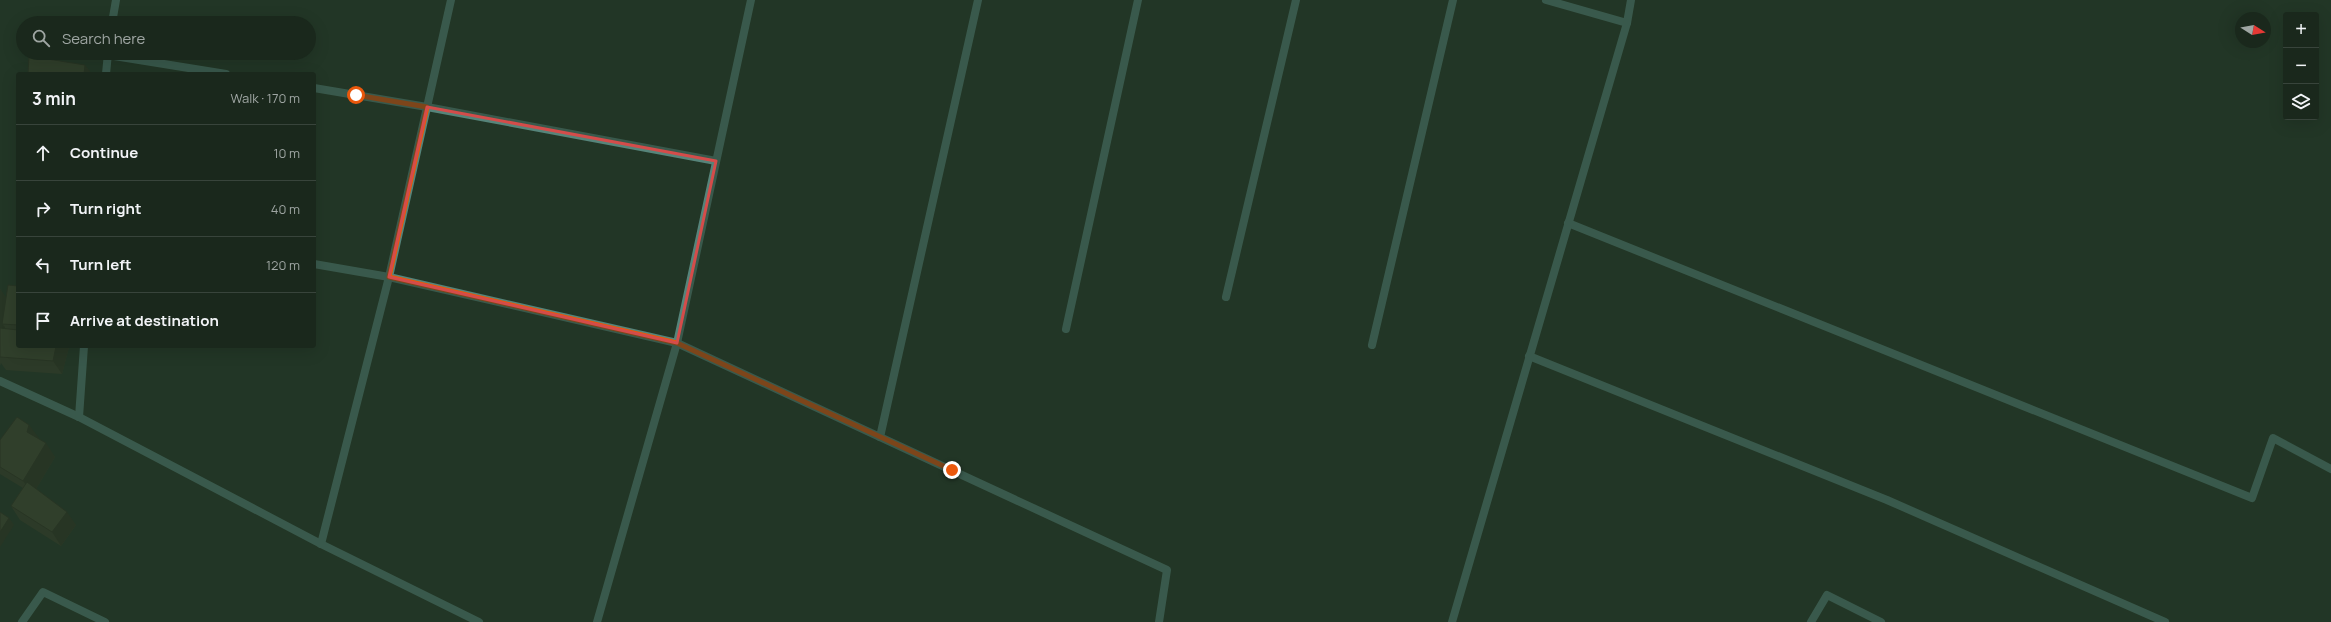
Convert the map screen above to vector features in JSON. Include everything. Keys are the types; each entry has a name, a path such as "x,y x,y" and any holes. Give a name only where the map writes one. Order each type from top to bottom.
{"street":[{"path":"113,16 116,0"},
{"path":"321,544 389,277 451,0"},
{"path":"596,622 677,343 751,0"},
{"path":"880,437 978,0"},
{"path":"1066,329 1138,0"},
{"path":"1226,297 1296,0"},
{"path":"1372,345 1453,0"},
{"path":"1546,0 1627,23"},
{"path":"1452,622 1627,23 1632,0"},
{"path":"106,72 107,60"},
{"path":"143,60 214,72"},
{"path":"316,88 427,107 716,161"},
{"path":"1568,224 2252,498 2273,438 2331,469"},
{"path":"316,264 389,277 677,343 1167,570 1159,622"},
{"path":"80,417 84,348"},
{"path":"1530,356 1887,500 2165,622"},
{"path":"0,381 80,417 321,544 479,622"},
{"path":"22,622 43,592 105,622"},
{"path":"1811,622 1827,595 1880,622"}],"highlighted area":[{"path":"427,107 716,161 677,343 389,277"}],"building":[{"path":"29,60 54,60 85,65 84,72 28,72"},
{"path":"8,285 16,286 16,325 2,324"},
{"path":"0,328 16,330 16,348 56,348 53,361 0,357"},
{"path":"17,417 29,425 27,432 46,443 23,481 0,467 0,440"},
{"path":"27,482 67,512 52,532 11,506"},
{"path":"0,512 9,518 0,532"}],"route":[{"path":"356,95 427,107 389,277 677,343 952,470"}]}
